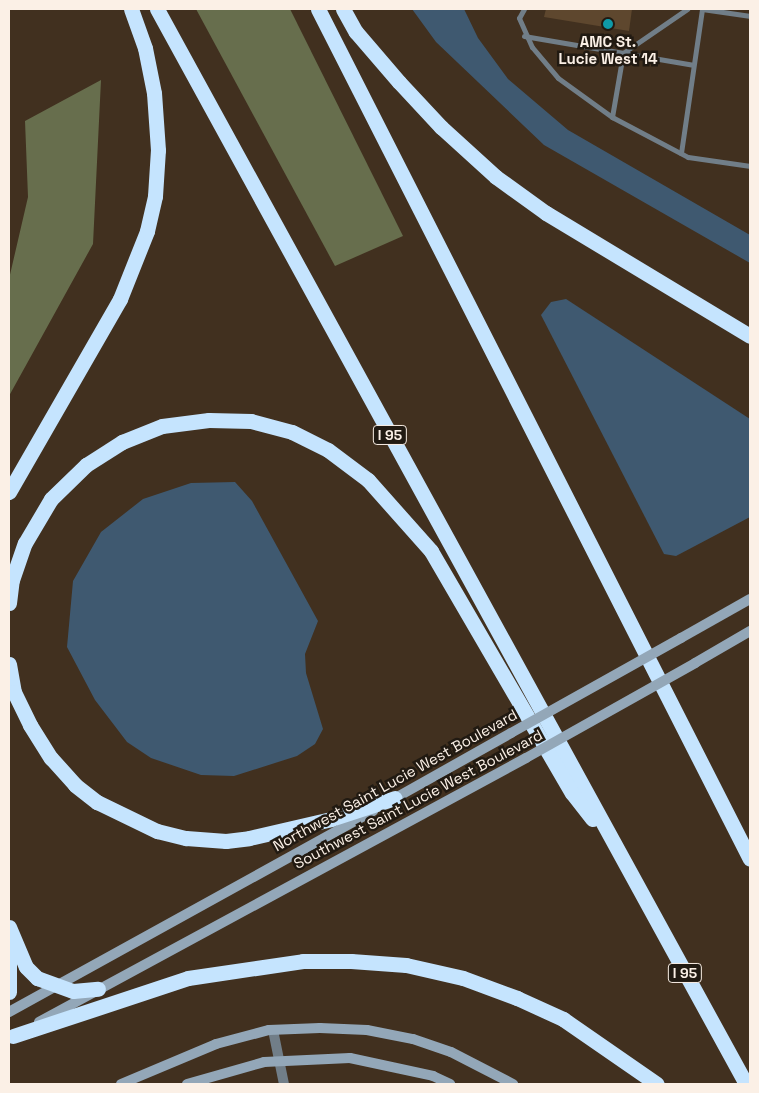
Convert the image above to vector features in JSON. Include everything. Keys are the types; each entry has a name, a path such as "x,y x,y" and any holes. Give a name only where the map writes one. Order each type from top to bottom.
{"highway":[{"path":"9,492 120,299 147,231 155,196 158,150 154,93 145,48 131,9"},
{"name":"I 95","path":"157,9 746,1084"},
{"path":"318,9 750,859"},
{"path":"343,9 356,32 399,82 441,127 496,177 546,213 750,336"},
{"path":"9,603 12,580 25,543 51,499 86,465 122,442 162,426 209,420 251,421 292,432 328,450 368,480 431,551 572,794 624,862"},
{"path":"9,664 14,692 30,725 51,758 75,785 97,802 157,831 186,838 226,841 331,819 395,798"},
{"path":"9,927 26,967 37,978 54,987 73,991 98,989"},
{"path":"9,940 9,992"},
{"path":"11,1038 188,978 303,962 351,960 406,965 463,978 517,998 570,1024 657,1084"}],"main road":[{"name":"Northwest Saint Lucie West Boulevard","path":"9,1012 750,599"},
{"name":"Southwest Saint Lucie West Boulevard","path":"11,1038 526,758 750,631"},
{"path":"121,1084 216,1044 273,1030 367,1030 413,1040 452,1052 513,1084"},
{"path":"186,1084 212,1074 278,1060 350,1058 433,1076 450,1084"}],"street":[{"path":"273,1030 284,1084"}],"lane":[{"path":"524,9 519,18 524,36 558,78 612,117 681,153 750,166"},
{"path":"612,117 623,53 687,9"},
{"path":"681,153 702,9 750,16"},
{"path":"524,36 693,65"}],"green space":[{"path":"196,9 290,9 403,236 335,266"},
{"path":"101,80 93,244 9,396 9,279 28,197 25,121"}],"water":[{"path":"412,9 464,9 478,38 508,79 568,130 750,235 750,263 544,145 436,42"},
{"path":"566,299 750,419 750,517 676,556 664,554 541,315 551,302"},
{"path":"235,482 252,501 318,621 305,654 306,673 323,729 315,744 297,756 234,776 201,775 151,758 127,742 95,700 67,647 73,581 101,532 143,499 191,483"}],"building":[{"name":"AMC St. Lucie West 14","path":"546,9 632,9 629,31 544,17"}],"place":[{"name":"AMC St. Lucie West 14","path":"608,24"}]}
